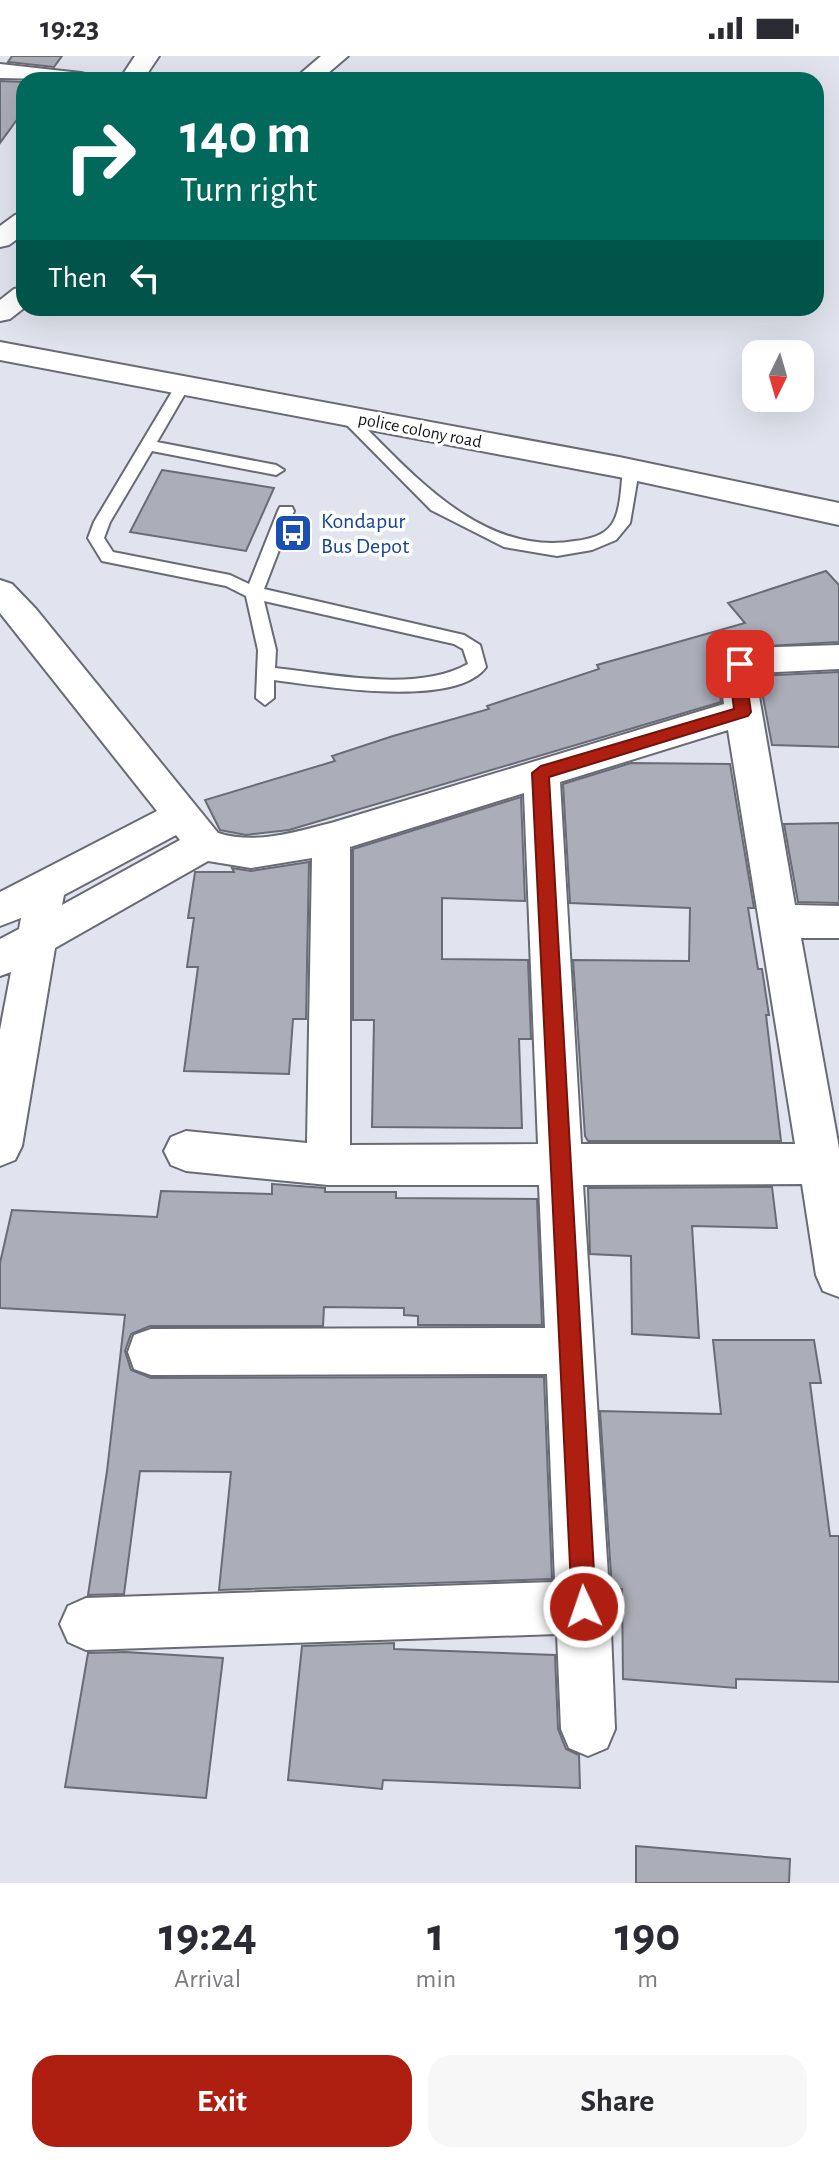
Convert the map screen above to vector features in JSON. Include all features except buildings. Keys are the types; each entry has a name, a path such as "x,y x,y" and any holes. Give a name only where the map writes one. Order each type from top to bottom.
{"street":[{"path":"315,72 336,56"},
{"name":"police colony road","path":"0,351 631,470 839,514"},
{"path":"0,592 24,617 194,830 221,852 284,849 331,838 743,712"},
{"path":"839,657 746,660 737,670 839,1275"},
{"path":"541,773 588,1729"},
{"path":"0,910 46,886 194,830"},
{"path":"0,959 38,939 194,830"},
{"path":"328,1165 331,838"},
{"path":"0,1146 46,886"},
{"path":"777,921 839,922"},
{"path":"186,1151 328,1165 819,1164"},
{"path":"151,1352 569,1351"},
{"path":"86,1624 584,1607"}],"lane":[{"path":"183,385 102,522 96,538 108,557 230,581 254,593 445,634 471,645 477,660 477,667 468,674 407,687 266,673"},
{"path":"346,416 437,506 504,542 557,550 592,544 610,536 622,523 631,470"},
{"path":"147,445 276,470"},
{"path":"265,698 267,650 254,593 286,511"}],"place":[{"name":"Kondapur Bus Depot","path":"293,533"}],"route":[{"path":"584,1607 541,773 743,712 737,670 740,664"}]}
